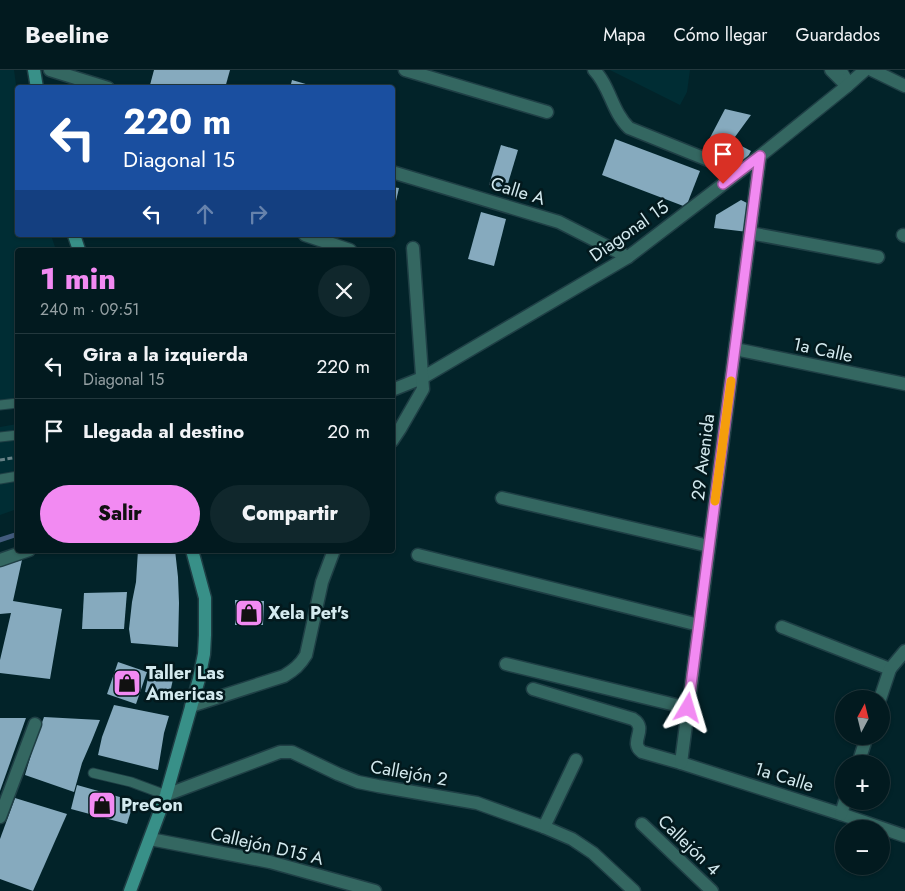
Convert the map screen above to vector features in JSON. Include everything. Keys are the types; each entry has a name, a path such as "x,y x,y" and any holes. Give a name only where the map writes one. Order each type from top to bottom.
{"main road":[{"path":"34,70 36,85"},
{"path":"130,891 166,795 199,679 204,654 205,598 193,553"}],"street":[{"path":"50,70 98,85"},
{"path":"405,70 547,112"},
{"path":"594,70 602,79 621,118 629,128 738,172"},
{"path":"831,70 848,85"},
{"name":"Diagonal 15","path":"395,389 422,378 628,257 760,156 865,70"},
{"path":"872,70 905,86"},
{"name":"29 Avenida","path":"681,763 760,156"},
{"name":"Calle A","path":"395,173 559,222 628,257"},
{"path":"750,233 878,257"},
{"path":"311,237 344,248"},
{"path":"395,436 421,393 423,384 413,248"},
{"name":"1a Calle","path":"735,349 905,384"},
{"path":"502,498 709,546"},
{"path":"0,560 20,553"},
{"path":"191,706 284,676 294,670 306,655 322,582 333,553"},
{"path":"418,555 699,625"},
{"path":"782,627 890,668"},
{"path":"883,690 890,668 905,651"},
{"path":"506,664 688,708"},
{"name":"1a Calle","path":"533,690 633,719 637,722 639,729 637,749 648,755 835,805"},
{"path":"0,817 35,724"},
{"name":"Callejón 2","path":"166,795 280,752 292,752 358,782 477,803 544,827 572,839 594,853 634,891"},
{"path":"544,827 576,760"},
{"name":"1a Calle","path":"849,810 905,836"},
{"name":"Callejón 4","path":"642,824 712,891"},
{"name":"Callejón D15 A","path":"150,839 270,862 375,891"}],"lane":[{"path":"842,70 848,85"},
{"path":"0,405 15,403"},
{"path":"0,437 15,436"},
{"path":"0,479 15,476"},
{"path":"93,773 131,782 166,795"}],"path":[{"path":"0,460 15,458"}],"shaded area":[{"path":"0,70 14,70 16,85 15,237 52,237 55,248 15,248 15,402 0,403"},
{"path":"610,70 690,70 687,92 680,105"},
{"path":"15,424 15,510 0,515 0,427"}],"building":[{"path":"154,70 230,70 226,85 150,85"},
{"path":"292,80 309,85 291,85"},
{"path":"725,109 751,115 732,141 751,151 742,168 702,153"},
{"path":"615,139 700,171 686,207 602,175"},
{"path":"501,145 518,150 506,190 489,185"},
{"path":"395,187 399,188 395,205"},
{"path":"741,200 751,205 748,232 714,228 716,215"},
{"path":"481,212 506,219 494,266 468,259"},
{"path":"138,553 175,553 179,603 178,647 131,643 129,629 136,582"},
{"path":"22,560 13,601 62,609 50,679 0,673 0,660 11,613 0,614 0,566"},
{"path":"127,592 124,629 82,629 84,593"},
{"name":"Xela Pet's","path":"235,600 264,601 263,625 235,625"},
{"name":"Taller Las Americas","path":"118,662 147,672 136,704 107,694"},
{"path":"149,673 173,679 169,698 145,692"},
{"path":"114,705 169,716 164,733 158,770 98,755 102,737"},
{"path":"44,717 100,720 82,763 74,792 25,775"},
{"path":"0,718 26,718 0,791"},
{"name":"PreCon","path":"77,785 134,801 127,824 71,809"},
{"path":"15,798 67,814 33,891 0,879 0,839"}],"waterway":[{"path":"0,540 15,535"}],"slow traffic":[{"path":"715,501 731,381"}],"place":[{"name":"Xela Pet's","path":"249,613"},
{"name":"Taller Las Americas","path":"127,683"},
{"name":"PreCon","path":"102,805"}],"route":[{"path":"688,708 760,156 723,184"}]}
